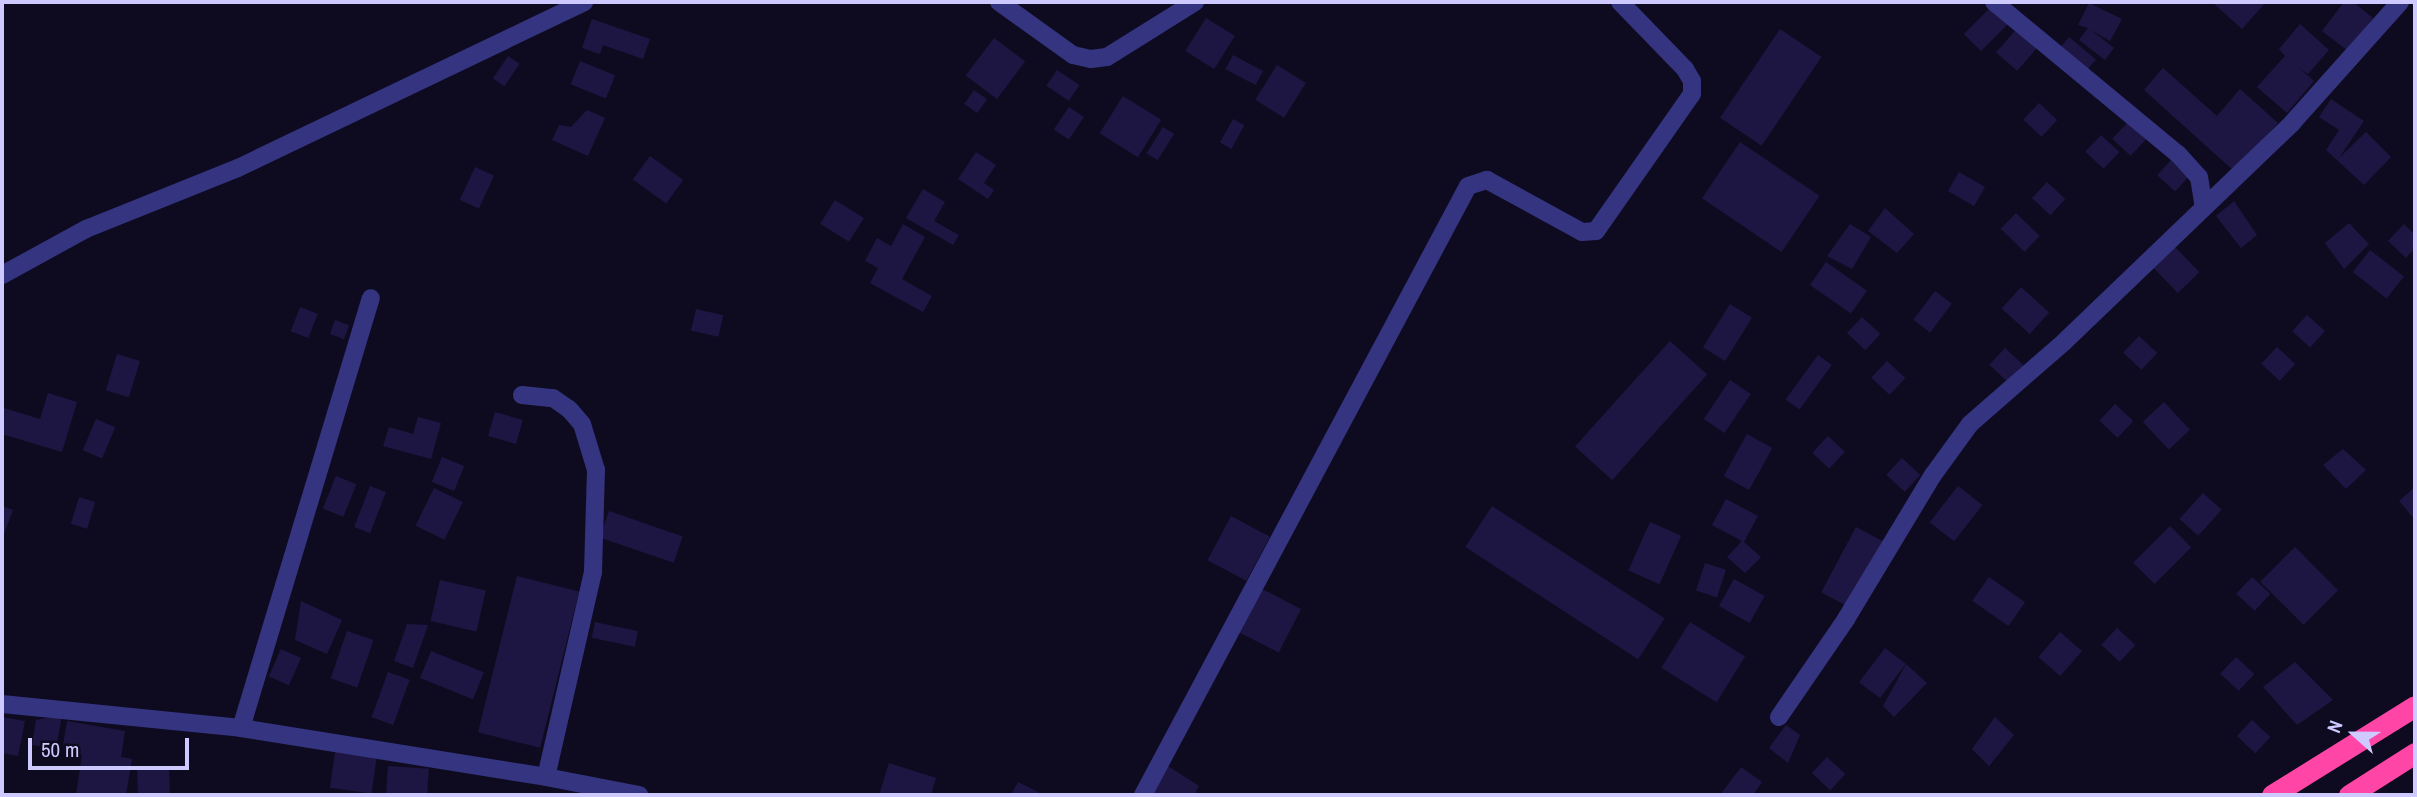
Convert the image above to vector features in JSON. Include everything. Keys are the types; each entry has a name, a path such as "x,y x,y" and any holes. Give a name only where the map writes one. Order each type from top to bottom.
{"highway":[{"path":"2272,795 2295,789 2415,706"},
{"path":"2349,795 2415,753"}],"street":[{"path":"2,275 86,229 238,169 584,2"},
{"path":"999,2 1073,55 1091,59 1107,57 1195,2"},
{"path":"1143,795 1468,186 1487,180 1582,232 1596,231 1692,94 1692,81 1685,69 1620,2"},
{"path":"1994,2 2178,155 2199,177 2204,207"},
{"path":"1779,717 1846,619 1933,475 1970,424 2065,341 2292,123 2400,2"},
{"path":"241,728 370,298"},
{"path":"522,395 553,398 569,409 582,424 596,470 593,572 546,777"},
{"path":"2,704 241,728 546,777 639,795"}],"building":[{"path":"2212,2 2266,2 2242,29"},
{"path":"2344,2 2353,2 2373,18 2348,51 2322,31"},
{"path":"2089,3 2122,19 2110,41 2091,30 2114,48 2105,60 2079,40 2088,28 2078,25"},
{"path":"1993,5 2010,22 1981,51 1964,34"},
{"path":"1206,18 1235,36 1214,69 1185,51"},
{"path":"592,19 650,39 643,59 603,45 600,54 582,48"},
{"path":"2300,24 2329,50 2308,74 2299,68 2314,81 2287,113 2257,87 2285,56 2279,49"},
{"path":"2019,26 2040,44 2017,71 1996,52"},
{"path":"1780,29 1821,57 1762,146 1720,118"},
{"path":"2069,37 2096,59 2084,74 2057,52"},
{"path":"994,38 1025,61 997,99 966,76"},
{"path":"1233,55 1263,71 1256,85 1225,69"},
{"path":"508,56 520,64 505,86 493,78"},
{"path":"580,61 615,75 606,98 571,84"},
{"path":"1277,65 1306,83 1284,118 1255,100"},
{"path":"2163,68 2217,116 2240,89 2278,123 2234,171 2144,90"},
{"path":"1057,70 1079,85 1069,101 1046,86"},
{"path":"974,90 987,99 977,113 964,104"},
{"path":"1123,96 1161,120 1138,157 1100,133"},
{"path":"2331,99 2364,121 2339,158 2366,132 2391,157 2364,185 2326,150 2339,130 2319,117"},
{"path":"2039,103 2057,120 2042,137 2023,120"},
{"path":"1069,107 1084,117 1069,139 1054,129"},
{"path":"587,110 605,118 588,156 552,140 559,125 571,127"},
{"path":"1233,119 1244,125 1231,149 1220,143"},
{"path":"2128,122 2146,139 2131,156 2112,139"},
{"path":"1163,127 1174,134 1158,160 1147,153"},
{"path":"2101,135 2119,152 2104,169 2085,152"},
{"path":"1740,142 1820,196 1782,252 1702,198"},
{"path":"976,152 996,165 984,183 994,190 988,199 958,179"},
{"path":"650,156 683,180 666,204 633,179"},
{"path":"2172,159 2190,175 2175,191 2157,175"},
{"path":"475,167 494,176 479,209 460,200"},
{"path":"1959,172 1985,187 1974,206 1948,191"},
{"path":"2047,182 2065,199 2050,215 2032,198"},
{"path":"923,189 945,202 934,221 959,235 953,245 906,218"},
{"path":"835,200 864,218 849,242 820,224"},
{"path":"2234,201 2257,235 2241,248 2216,216"},
{"path":"1885,208 1914,234 1897,253 1868,231"},
{"path":"2016,213 2040,236 2024,252 2001,229"},
{"path":"2349,223 2369,244 2344,269 2325,243"},
{"path":"903,224 925,237 902,279 932,296 923,312 870,283 878,268 865,261 877,238 891,246"},
{"path":"1850,224 1871,237 1852,269 1827,256"},
{"path":"2404,224 2415,235 2415,248 2406,258 2388,241"},
{"path":"2175,247 2199,272 2178,293 2153,268"},
{"path":"2370,250 2404,276 2387,299 2353,272"},
{"path":"1826,262 1867,291 1851,314 1810,285"},
{"path":"2021,287 2049,312 2030,334 2002,309"},
{"path":"1935,291 1952,304 1930,332 1913,320"},
{"path":"1730,304 1752,318 1725,361 1703,347"},
{"path":"300,307 318,314 308,338 291,331"},
{"path":"696,309 723,315 718,337 691,330"},
{"path":"2307,315 2325,331 2310,347 2292,331"},
{"path":"1862,317 1880,334 1865,350 1847,333"},
{"path":"335,320 349,325 344,339 330,334"},
{"path":"2139,336 2157,353 2142,370 2123,353"},
{"path":"1670,341 1707,374 1612,480 1575,447"},
{"path":"2277,347 2295,364 2280,381 2261,364"},
{"path":"2005,348 2023,365 2008,382 1989,365"},
{"path":"117,354 140,361 129,397 106,390"},
{"path":"1818,355 1832,365 1799,409 1786,399"},
{"path":"1887,361 1905,378 1890,395 1871,378"},
{"path":"1730,380 1751,394 1724,433 1704,419"},
{"path":"48,393 77,402 62,452 2,434 4,408 40,419"},
{"path":"2164,402 2190,430 2169,450 2143,422"},
{"path":"2115,404 2133,421 2118,438 2099,421"},
{"path":"495,412 523,420 516,444 488,436"},
{"path":"418,417 441,423 431,459 383,446 389,427 413,434"},
{"path":"96,419 115,427 102,459 83,450"},
{"path":"1747,434 1772,448 1749,490 1724,476"},
{"path":"1828,436 1845,452 1829,469 1812,453"},
{"path":"2343,449 2366,470 2346,489 2323,465"},
{"path":"442,457 464,466 454,491 432,482"},
{"path":"1902,458 1920,475 1905,492 1886,475"},
{"path":"336,476 356,484 343,517 323,508"},
{"path":"370,486 386,492 370,533 354,527"},
{"path":"1958,486 1982,505 1954,541 1930,522"},
{"path":"2415,487 2415,520 2399,501"},
{"path":"434,488 463,502 444,540 416,526"},
{"path":"2203,493 2222,510 2198,536 2180,519"},
{"path":"79,497 95,502 87,529 71,524"},
{"path":"1726,499 1758,516 1744,542 1761,557 1745,573 1727,557 1742,541 1712,525"},
{"path":"2,506 13,510 4,534 2,534"},
{"path":"1492,506 1665,618 1638,659 1465,547"},
{"path":"609,511 683,536 674,563 600,537"},
{"path":"1231,516 1270,537 1246,581 1208,560"},
{"path":"1650,522 1681,536 1660,584 1628,570"},
{"path":"2170,526 2191,547 2154,584 2133,563"},
{"path":"1856,527 1882,541 1848,606 1821,592"},
{"path":"2295,547 2338,590 2303,625 2260,582"},
{"path":"1705,563 1726,570 1717,597 1696,591"},
{"path":"517,576 579,591 540,748 478,732"},
{"path":"1989,577 2025,602 2008,626 1972,601"},
{"path":"2252,577 2270,594 2255,611 2236,594"},
{"path":"1734,579 1765,596 1750,623 1719,606"},
{"path":"440,580 486,591 476,631 431,621"},
{"path":"1260,588 1301,609 1279,653 1238,632"},
{"path":"301,601 342,620 327,654 295,640"},
{"path":"595,622 638,631 635,647 592,638"},
{"path":"1690,622 1745,656 1717,702 1661,668"},
{"path":"407,624 428,625 413,668 394,661"},
{"path":"2117,628 2135,645 2120,662 2101,645"},
{"path":"347,631 373,640 357,687 331,678"},
{"path":"2060,632 2082,651 2060,676 2038,657"},
{"path":"1885,648 1906,664 1880,698 1859,682"},
{"path":"281,649 301,658 289,685 269,676"},
{"path":"431,651 484,672 473,699 420,678"},
{"path":"2236,657 2254,674 2239,691 2220,674"},
{"path":"2295,662 2333,700 2297,725 2263,687"},
{"path":"1906,664 1927,683 1894,717 1883,706"},
{"path":"388,672 410,680 393,725 372,717"},
{"path":"62,715 56,749 32,745 36,720"},
{"path":"2,717 25,721 18,756 2,753"},
{"path":"1995,717 2014,735 1989,766 1972,749"},
{"path":"2252,720 2270,737 2255,753 2237,736"},
{"path":"67,721 125,731 121,757 132,759 126,795 76,795 82,755 63,745"},
{"path":"1786,725 1800,735 1788,763 1769,748"},
{"path":"335,752 377,758 372,793 330,788"},
{"path":"1827,757 1845,774 1830,790 1812,773"},
{"path":"889,763 936,778 931,795 879,795"},
{"path":"1165,764 1199,786 1194,795 1146,795"},
{"path":"388,766 429,769 427,795 386,795"},
{"path":"1741,767 1762,782 1753,795 1720,795"},
{"path":"169,768 170,795 138,795 137,769"},
{"path":"1018,782 1044,795 1011,795"}]}
